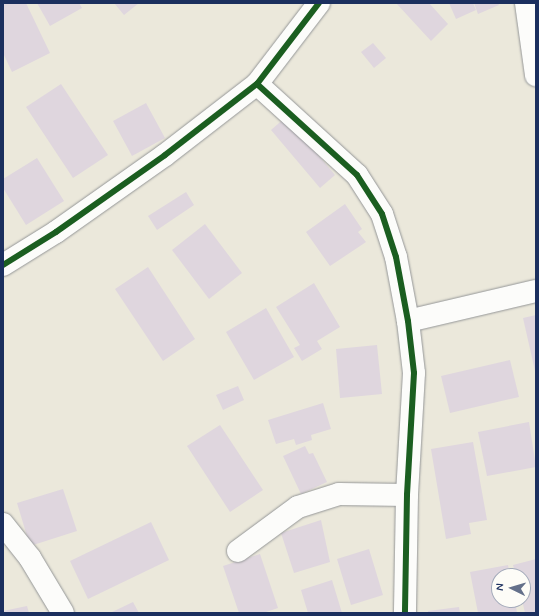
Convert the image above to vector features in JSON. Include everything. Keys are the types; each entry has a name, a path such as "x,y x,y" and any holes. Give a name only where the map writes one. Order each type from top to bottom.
{"street":[{"path":"3,265 56,232 140,173 257,84 319,3"},
{"path":"526,3 536,74"},
{"path":"257,84 357,175 382,214 396,257 408,321 414,373 407,495 405,613"},
{"path":"408,321 536,291"},
{"path":"238,551 298,507 339,494 407,495"},
{"path":"3,524 30,558 63,613"}],"building":[{"path":"3,3 26,3 50,53 12,72 3,53"},
{"path":"37,3 79,3 82,8 50,26"},
{"path":"114,3 139,3 124,15"},
{"path":"396,3 429,3 448,24 431,41"},
{"path":"449,3 473,3 476,10 456,19"},
{"path":"474,3 498,3 499,5 478,14"},
{"path":"373,43 386,58 374,68 361,52"},
{"path":"61,84 108,155 73,178 26,107"},
{"path":"146,103 165,138 132,156 113,121"},
{"path":"286,117 335,175 320,188 271,130"},
{"path":"37,158 64,201 26,225 3,188 3,179"},
{"path":"186,192 194,205 157,230 148,216"},
{"path":"345,204 362,229 358,232 366,242 330,266 306,232"},
{"path":"205,224 242,273 209,299 172,250"},
{"path":"148,267 195,339 163,361 115,289"},
{"path":"314,283 340,327 317,341 322,349 302,361 294,348 300,345 276,307"},
{"path":"266,308 294,357 254,380 226,332"},
{"path":"536,315 536,371 535,371 523,318"},
{"path":"377,345 382,394 340,398 336,349"},
{"path":"510,360 519,397 450,413 441,376"},
{"path":"238,386 244,400 223,410 216,395"},
{"path":"323,403 331,429 311,435 312,440 296,445 294,439 276,444 268,420"},
{"path":"529,422 536,467 487,476 478,432"},
{"path":"220,425 263,490 230,512 187,446"},
{"path":"473,442 487,520 469,523 471,534 446,539 431,449"},
{"path":"305,446 309,454 313,453 327,482 301,494 283,456"},
{"path":"63,489 77,531 30,546 17,503"},
{"path":"321,520 330,562 294,573 281,533"},
{"path":"151,522 169,560 88,599 70,561"},
{"path":"369,549 383,595 351,605 337,559"},
{"path":"260,554 278,608 263,613 239,613 223,566"},
{"path":"536,559 536,613 525,613 524,608 531,608 531,568 514,568 513,565"},
{"path":"508,565 509,568 492,568"},
{"path":"491,568 491,608 516,608 517,613 478,613 470,572"},
{"path":"332,580 342,613 308,613 301,590"},
{"path":"133,602 139,613 110,613"},
{"path":"27,606 29,613 3,613 3,611"},
{"path":"459,607 460,613 428,613 428,611"}],"cycle path":[{"path":"3,265 56,232 165,155 257,84 319,3"},
{"path":"257,84 357,175 382,214 396,257 408,321 414,373 407,495 405,613"}]}
